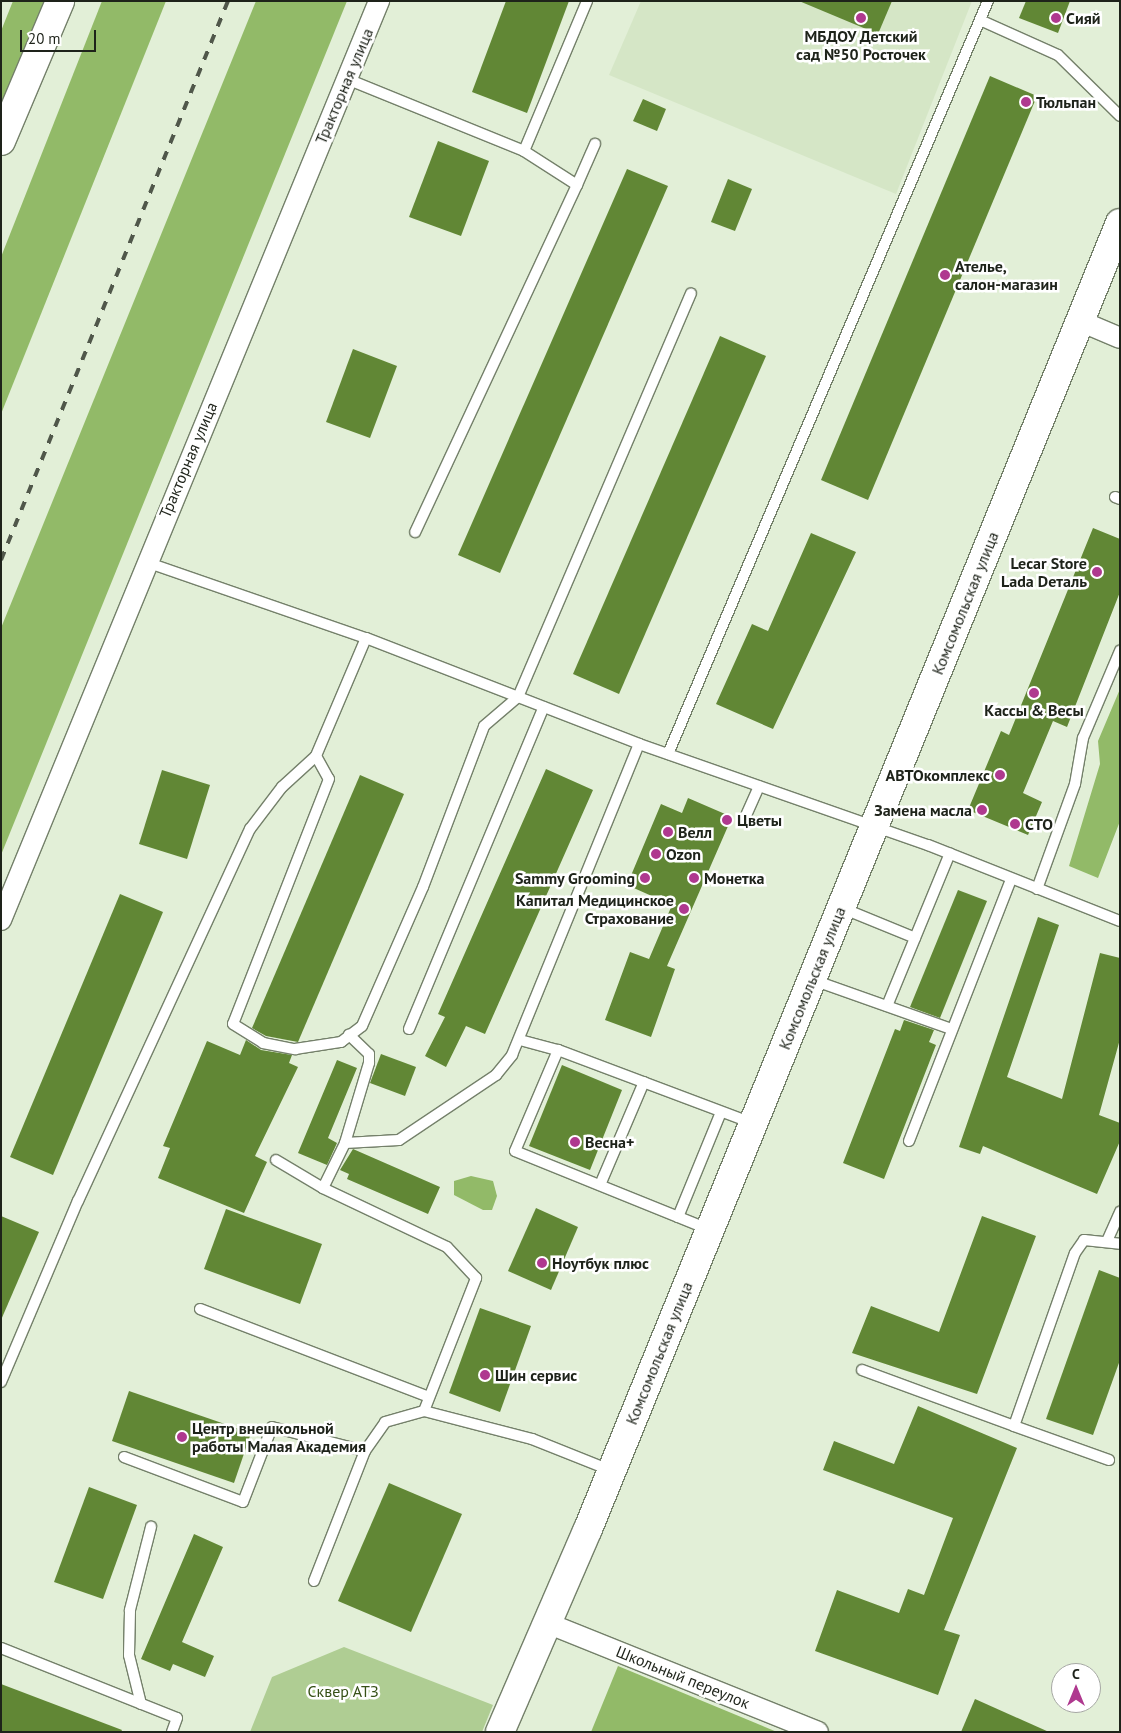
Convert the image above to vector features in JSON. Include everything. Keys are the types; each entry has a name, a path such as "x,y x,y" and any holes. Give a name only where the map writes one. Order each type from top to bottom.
{"main road":[{"path":"1,141 60,1"},
{"name":"Комсомольская улица","path":"500,1732 612,1470 1120,223"}],"street":[{"name":"Тракторная улица","path":"1,920 146,562 379,1"},
{"path":"1080,322 1120,338"},
{"name":"Школьный переулок","path":"548,1623 818,1732"}],"lane":[{"path":"524,151 587,1"},
{"path":"668,754 988,1"},
{"path":"980,20 1058,55 1120,116"},
{"path":"347,79 524,151 577,185"},
{"path":"415,532 595,144"},
{"path":"316,756 329,779 233,1024 263,1043 295,1049 341,1042 362,1026 423,887 484,726 518,697 691,294"},
{"path":"146,562 366,638 639,744 950,853 1120,921"},
{"path":"1,1382 78,1201 250,829 282,787 316,756 366,638"},
{"path":"1037,889 1075,784 1083,738 1120,650"},
{"path":"409,1029 544,707"},
{"path":"345,1143 398,1140 496,1075 520,1040 639,744"},
{"path":"744,820 760,786"},
{"path":"887,1006 950,853"},
{"path":"910,1142 951,1029 1011,879"},
{"path":"841,908 915,938"},
{"path":"812,979 951,1029"},
{"path":"323,1188 345,1143 369,1063 369,1054 349,1035"},
{"path":"520,1040 558,1050 753,1124"},
{"path":"558,1050 515,1151 710,1230"},
{"path":"600,1185 644,1082"},
{"path":"678,1217 721,1112"},
{"path":"276,1160 323,1188 447,1247 476,1278 424,1411"},
{"path":"1108,1239 1120,1212"},
{"path":"1014,1426 1075,1253 1084,1240 1108,1239 1120,1244"},
{"path":"200,1309 429,1397"},
{"path":"862,1370 1109,1460"},
{"path":"314,1581 365,1451 385,1422 424,1411 532,1439 612,1470"},
{"path":"124,1457 243,1502 272,1427 365,1451"},
{"path":"141,1704 129,1655 130,1610 151,1527"},
{"path":"1,1648 177,1718 172,1732"}],"shaded area":[{"path":"641,1 972,1 896,194 609,75"}],"green space":[{"path":"13,1 44,1 1,111 1,31"},
{"path":"102,1 166,1 1,414 1,257"},
{"path":"256,1 347,1 1,855 1,628"},
{"path":"1120,689 1120,821 1098,878 1069,866 1100,764 1098,741"},
{"path":"471,1176 493,1181 497,1196 492,1210 483,1210 454,1195 454,1181"},
{"name":"Сквер АТЗ","path":"344,1647 493,1705 482,1732 250,1732 272,1677"},
{"path":"618,1666 777,1732 591,1732"}],"building":[{"path":"506,1 569,1 527,113 472,92"},
{"name":"МБДОУ Детский сад №50 Росточек","path":"799,1 892,1 878,34"},
{"path":"1026,1 1070,1 1058,33 1019,18"},
{"path":"990,76 1037,96 868,500 821,480"},
{"path":"643,99 666,109 657,131 633,121"},
{"path":"438,141 489,161 461,236 409,217"},
{"path":"627,169 668,186 500,573 458,555"},
{"path":"728,179 752,189 735,231 711,222"},
{"path":"720,336 766,356 619,694 573,674"},
{"path":"353,349 397,366 370,438 326,422"},
{"path":"1093,528 1120,539 1120,592 1067,727 1053,721 1023,793 1042,802 1028,835 968,810 1001,731 1009,735"},
{"path":"811,533 856,552 773,729 716,704 752,624 768,631"},
{"path":"546,769 593,790 485,1034 466,1026 446,1067 425,1056 445,1017 438,1014"},
{"path":"162,770 210,785 187,859 139,844"},
{"path":"360,775 404,794 298,1042 266,1036 252,1028"},
{"path":"688,798 732,817 667,966 675,969 651,1037 605,1020 630,952 649,959 672,905 627,885 661,804 682,813"},
{"path":"958,890 987,901 940,1018 910,1007"},
{"path":"120,894 163,912 53,1175 10,1157"},
{"path":"1038,917 1059,925 1007,1077 1062,1099 1100,953 1120,958 1120,1039 1099,1115 1120,1123 1120,1141 1097,1194 983,1146 980,1154 959,1147"},
{"path":"904,1020 934,1030 929,1042 936,1045 884,1179 843,1163 895,1029 900,1031"},
{"path":"246,1040 261,1050 292,1055 289,1063 298,1067 255,1156 267,1162 244,1213 158,1178 170,1148 163,1146 207,1041 240,1055"},
{"path":"381,1054 416,1067 405,1096 370,1083"},
{"path":"337,1060 357,1068 328,1138 337,1143 327,1165 298,1153"},
{"path":"562,1065 622,1090 590,1170 529,1146"},
{"path":"353,1149 440,1187 428,1214 347,1179 349,1174 340,1170"},
{"path":"536,1208 578,1227 551,1290 508,1271"},
{"path":"226,1209 322,1244 300,1304 204,1269"},
{"path":"1,1216 39,1232 1,1320"},
{"path":"982,1216 1036,1236 977,1394 852,1353 871,1306 939,1332"},
{"path":"1099,1270 1120,1278 1120,1360 1093,1435 1046,1419"},
{"path":"480,1308 531,1326 500,1412 449,1393"},
{"name":"Центр внешкольной работы Малая Академия","path":"129,1391 251,1433 234,1483 112,1441"},
{"path":"918,1406 1017,1448 944,1630 960,1635 938,1695 815,1651 837,1590 899,1613 908,1589 924,1595 953,1518 823,1470 834,1441 894,1464"},
{"path":"389,1483 462,1514 411,1632 338,1601"},
{"path":"89,1487 137,1505 103,1599 54,1582"},
{"path":"194,1534 223,1547 182,1642 214,1656 205,1677 173,1664 170,1671 141,1659"},
{"path":"1,1684 122,1730 121,1732 1,1732"},
{"path":"975,1699 1049,1732 961,1732"}],"railway":[{"path":"1,560 228,1"}],"place":[{"name":"МБДОУ Детский сад №50 Росточек","path":"861,18"},
{"name":"Сияй","path":"1056,18"},
{"name":"Тюльпан","path":"1026,102"},
{"name":"Ателье, салон-магазин","path":"945,275"},
{"name":"Lecar Store Lada Dеталь","path":"1097,572"},
{"name":"Кассы & Весы","path":"1034,693"},
{"name":"АВТОкомплекс","path":"1000,775"},
{"name":"Замена масла","path":"982,810"},
{"name":"Цветы","path":"727,820"},
{"name":"СТО","path":"1015,824"},
{"name":"Велл","path":"668,832"},
{"name":"Ozon","path":"656,854"},
{"name":"Sammy Grooming","path":"645,878"},
{"name":"Монетка","path":"694,878"},
{"name":"Капитал Медицинское Страхование","path":"684,909"},
{"name":"Весна+","path":"575,1142"},
{"name":"Ноутбук плюс","path":"542,1263"},
{"name":"Шин сервис","path":"485,1375"},
{"name":"Центр внешкольной работы Малая Академия","path":"182,1437"}]}
